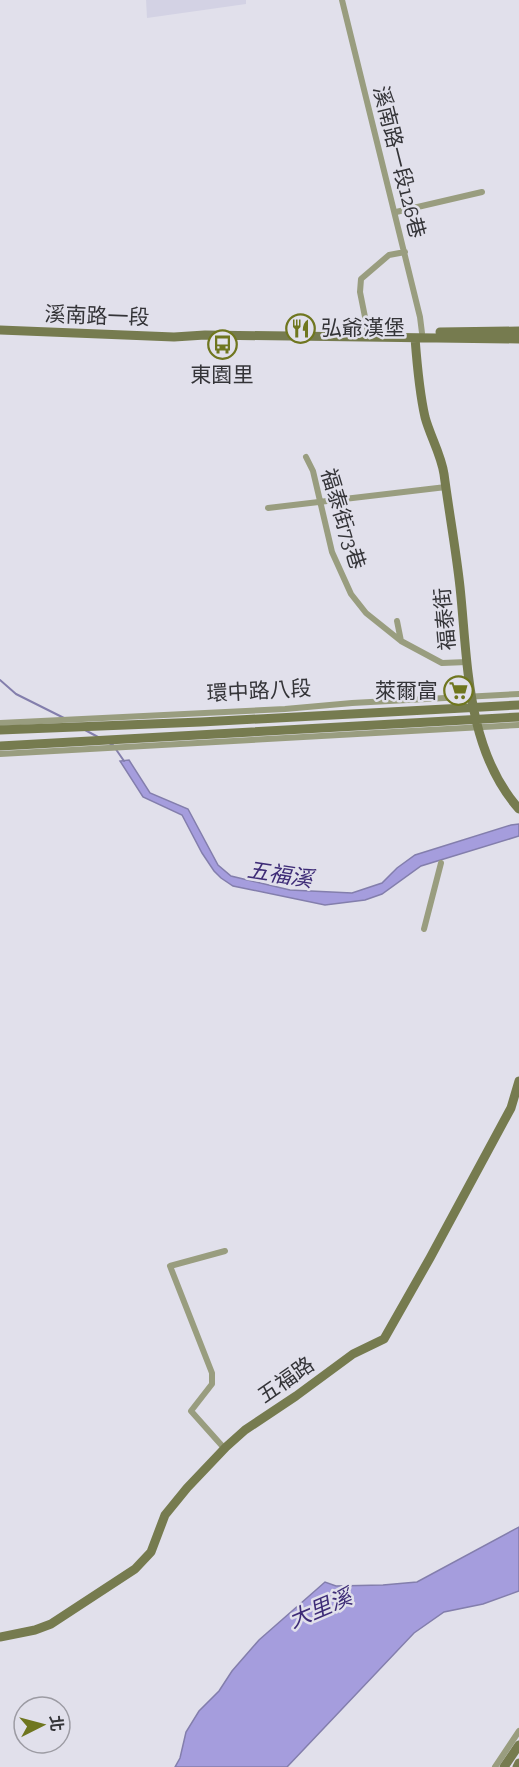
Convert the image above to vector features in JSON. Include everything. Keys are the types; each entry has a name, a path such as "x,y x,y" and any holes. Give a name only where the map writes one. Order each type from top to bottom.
{"street":[{"name":"溪南路一段126巷","path":"342,0 420,317 418,335"},
{"path":"396,212 482,192"},
{"path":"371,334 360,292 361,279 389,255 405,252"},
{"name":"溪南路一段","path":"0,330 193,337 371,334 519,339"},
{"name":"溪南路一段","path":"418,335 519,331"},
{"name":"福泰街","path":"418,335 425,416 434,445 442,459 460,587 472,707 491,764 510,799 519,809"},
{"name":"福泰街73巷","path":"306,456 313,471 333,552 351,594 366,613 401,641 442,663 466,662"},
{"path":"267,508 446,487"},
{"path":"397,621 401,641"},
{"name":"環中路八段","path":"0,730 352,703 519,694"},
{"name":"環中路八段","path":"0,723 44,720 104,726 519,705"},
{"name":"環中路八段","path":"476,724 519,717"},
{"name":"環中路八段","path":"0,746 84,746 476,724 519,725"},
{"name":"環中路八段","path":"0,754 84,746"},
{"path":"424,929 441,862"},
{"name":"五福路","path":"0,1637 35,1630 51,1624 135,1569 151,1552 165,1515 186,1488 224,1448 245,1430 353,1354 384,1339 511,1108 519,1080"},
{"path":"224,1448 191,1411 213,1384 212,1373 170,1266 225,1251"},
{"path":"495,1767 519,1731"},
{"path":"504,1767 519,1745"},
{"path":"516,1767 519,1763"}],"shaded area":[{"path":"146,0 246,0 246,4 147,18"}],"water":[{"path":"129,760 150,793 188,809 218,865 231,876 290,890 352,893 382,883 415,855 511,825 519,824 519,836 421,866 382,894 365,900 325,905 233,886 221,878 202,853 182,815 143,797 120,761"},
{"name":"大里溪","path":"519,1527 519,1591 483,1604 444,1612 414,1633 287,1767 175,1767 180,1758 186,1732 199,1711 219,1691 232,1671 259,1640 325,1582 336,1586 417,1582"}],"waterway":[{"name":"五福溪","path":"0,680 16,694 64,718"},
{"name":"五福溪","path":"85,730 98,737"},
{"name":"五福溪","path":"109,743 124,761"}],"place":[{"name":"弘爺漢堡","path":"300,328"},
{"name":"東園里","path":"222,344"},
{"name":"萊爾富","path":"459,691"}]}
